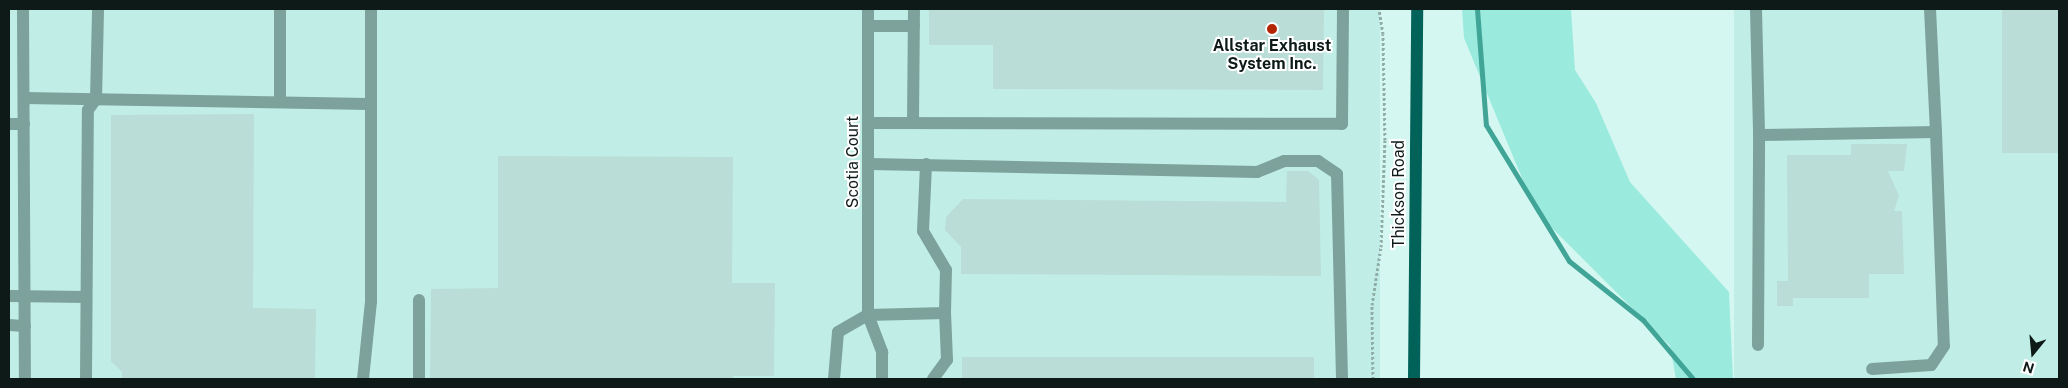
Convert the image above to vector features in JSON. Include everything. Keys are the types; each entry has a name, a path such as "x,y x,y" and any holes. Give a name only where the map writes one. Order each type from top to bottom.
{"main road":[{"name":"Thickson Road","path":"1414,379 1417,9"}],"street":[{"path":"24,9 25,379"},
{"path":"86,379 88,110 96,99 98,9"},
{"path":"280,9 280,102"},
{"path":"362,379 371,301 369,104 371,9"},
{"name":"Scotia Court","path":"868,9 870,164 868,315"},
{"path":"913,122 914,9"},
{"path":"869,123 1342,124 1343,9"},
{"path":"1756,9 1759,135 1758,345"},
{"path":"1872,369 1931,365 1944,346 1930,9"},
{"path":"868,26 914,26"},
{"path":"24,98 369,104"},
{"path":"9,124 24,124"},
{"path":"1759,135 1936,132"},
{"path":"870,164 1257,172 1284,161 1318,161 1337,174 1342,379"},
{"path":"926,164 923,231 946,270 947,360 933,379"},
{"path":"9,296 86,297"},
{"path":"419,300 419,379"},
{"path":"834,379 838,332 868,315 945,314"},
{"path":"868,315 882,352 882,379"},
{"path":"9,325 25,326"}],"path":[{"path":"1373,379 1372,305 1381,247 1385,140 1383,34 1379,9"}],"shaded area":[{"path":"9,9 1380,9 1380,379 9,379"},
{"path":"1462,9 1571,9 1575,70 1596,103 1630,182 1729,292 1733,379 1676,379 1670,346 1536,212 1464,38"},
{"path":"1734,9 2059,9 2059,379 1734,379"}],"building":[{"path":"929,9 1324,9 1323,90 993,89 993,45 929,45"},
{"path":"2002,9 2059,9 2059,153 2002,153"},
{"path":"254,114 253,308 316,309 315,379 122,379 122,372 111,361 111,115"},
{"path":"1851,144 1907,144 1904,171 1888,171 1899,196 1894,211 1902,211 1904,274 1869,274 1869,298 1793,298 1793,306 1777,306 1777,281 1788,281 1787,155 1851,155"},
{"path":"498,156 733,157 732,283 775,283 774,376 733,376 733,379 430,379 431,289 498,288"},
{"path":"1287,171 1308,171 1319,180 1321,276 961,274 961,247 945,230 946,217 963,199 1286,202"},
{"path":"962,357 1314,357 1314,379 962,379"}],"waterway":[{"path":"1477,9 1486,125 1569,261 1643,320 1693,379"}],"place":[{"name":"Allstar Exhaust System Inc.","path":"1272,29"}]}
